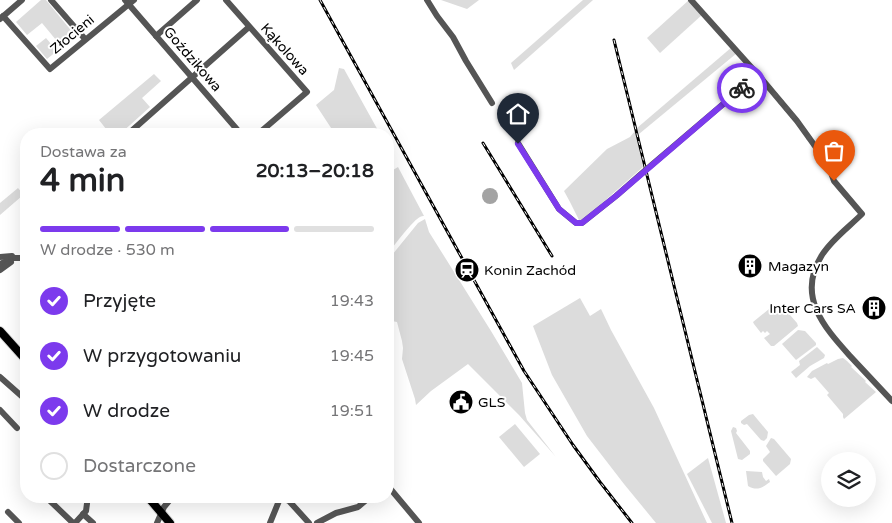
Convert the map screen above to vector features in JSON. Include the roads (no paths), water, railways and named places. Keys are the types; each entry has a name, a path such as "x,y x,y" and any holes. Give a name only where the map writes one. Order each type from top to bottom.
{"main road":[{"path":"0,331 20,353"},
{"path":"152,503 170,523"}],"street":[{"path":"2,18 22,0"},
{"path":"51,0 85,40"},
{"path":"156,36 197,0"},
{"name":"Kąkolowa","path":"226,0 307,92 265,128"},
{"path":"427,0 453,37 492,103"},
{"path":"691,0 797,121 825,160 834,181 862,214 829,246 820,258 813,278 813,300 819,317 826,328 892,402"},
{"name":"Złocieni","path":"2,18 50,69 129,1"},
{"name":"Goździkowa","path":"129,1 156,36 236,128"},
{"path":"135,128 250,27"},
{"path":"518,144 559,209 576,223 582,223 749,82 760,77"},
{"path":"0,257 20,257"},
{"path":"0,264 11,258 20,258"},
{"path":"0,270 13,261 20,259"},
{"path":"0,377 20,395"},
{"path":"0,410 16,428"},
{"path":"394,493 419,523"},
{"path":"52,503 74,523 83,514 87,503"},
{"path":"157,523 167,503"},
{"path":"270,523 278,503"},
{"path":"291,503 309,523"},
{"path":"317,523 336,513 358,507 363,503"},
{"path":"8,512 19,523"},
{"path":"83,514 93,523"}],"railway":[{"path":"320,0 390,128"},
{"path":"614,40 732,523"},
{"path":"394,135 524,371 573,445 632,523"},
{"path":"483,143 552,256"}],"place":[{"name":"Magazyn","path":"750,266"},
{"name":"Konin Zachód","path":"467,270"},
{"name":"Inter Cars SA","path":"874,308"},
{"name":"GLS","path":"461,402"}]}
